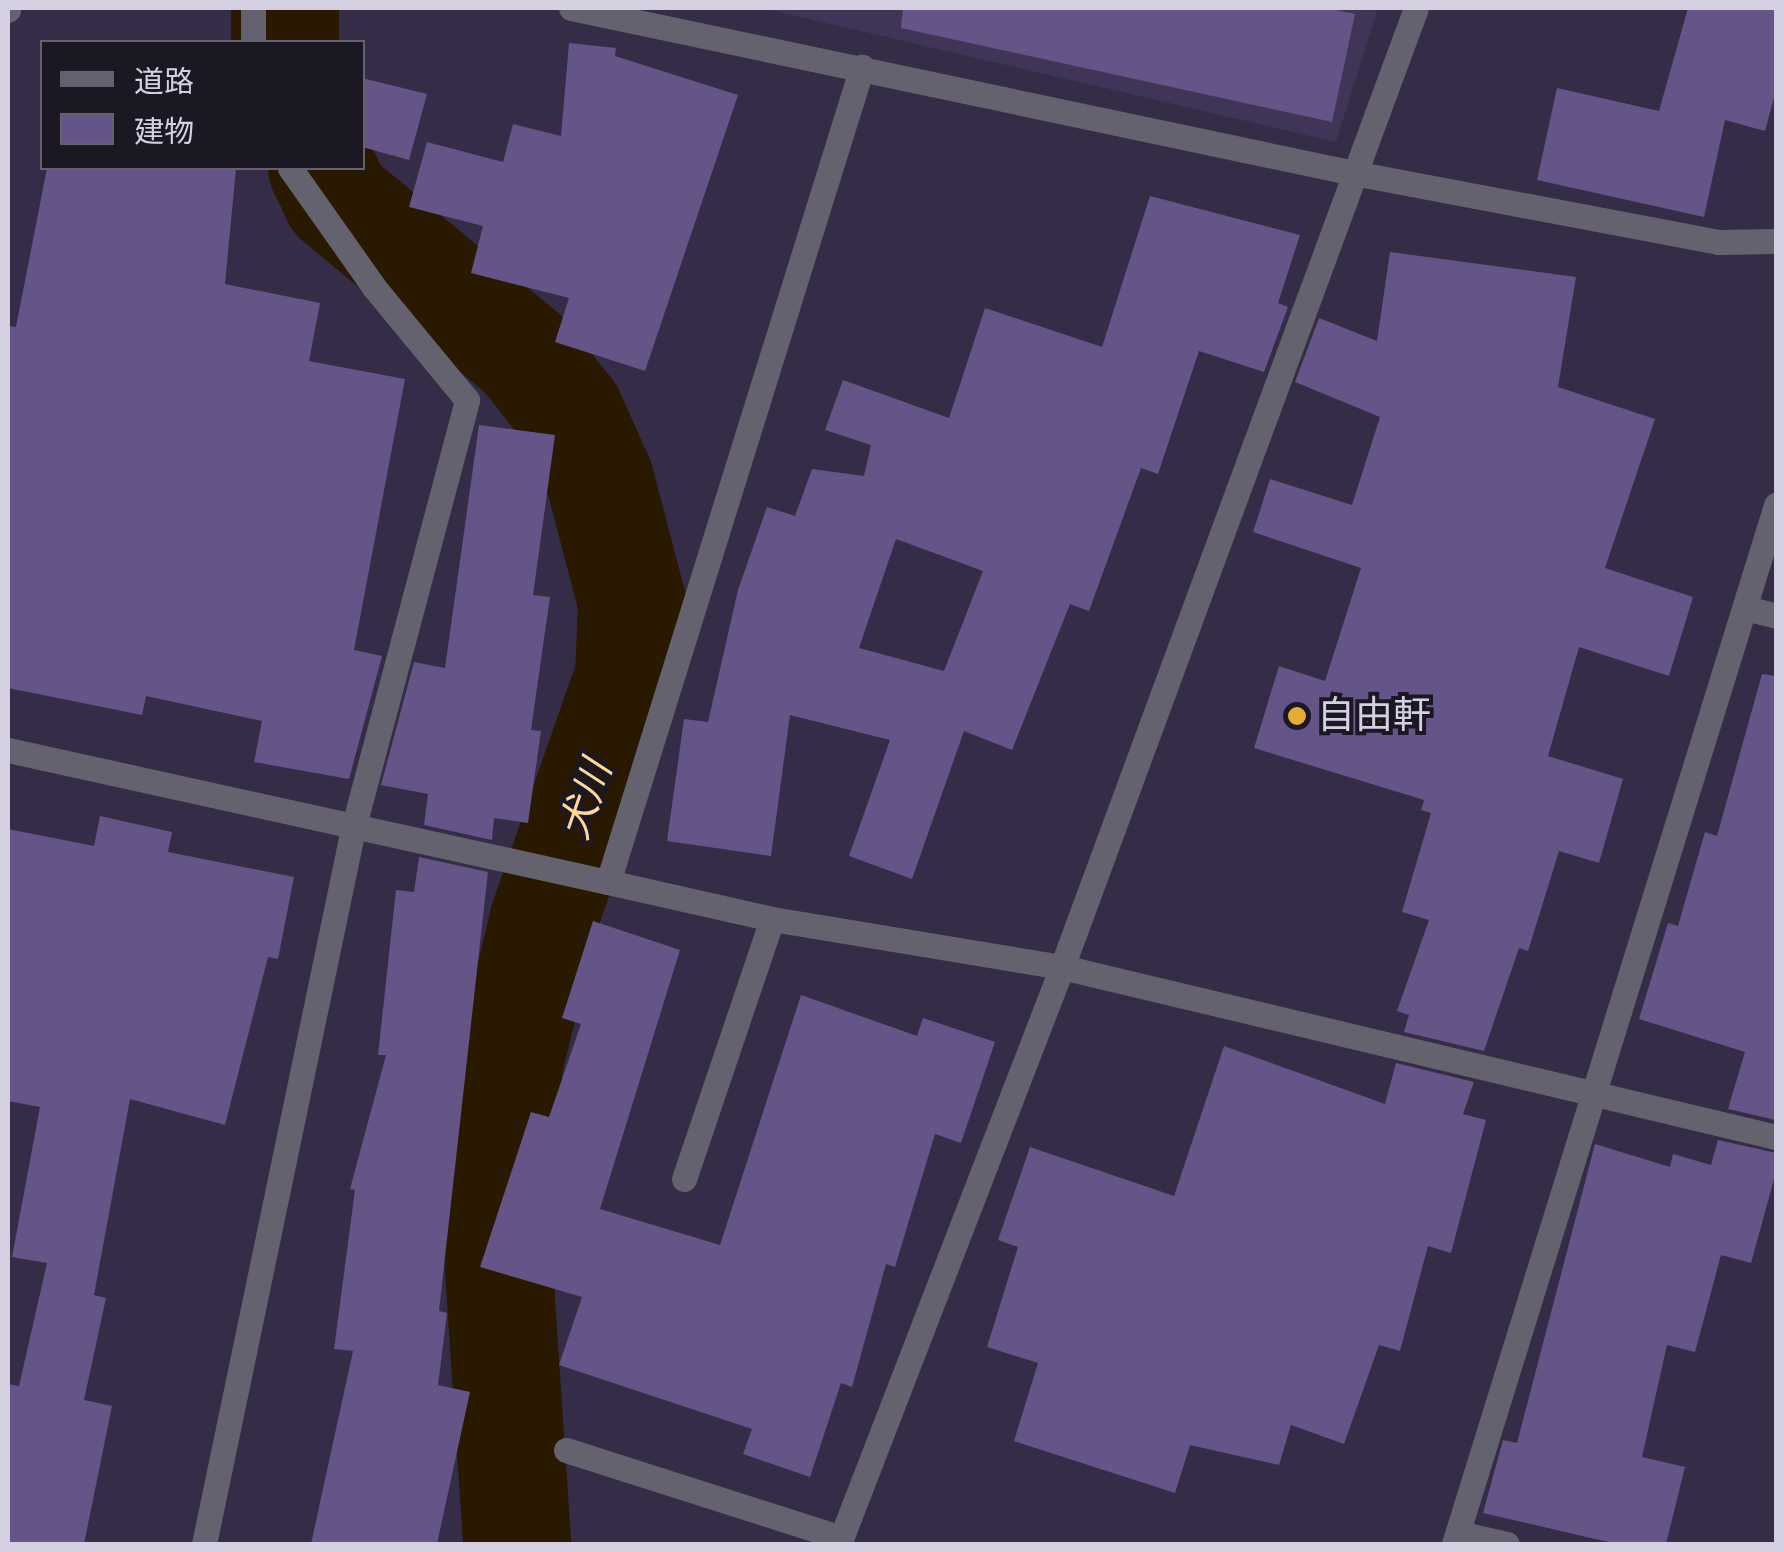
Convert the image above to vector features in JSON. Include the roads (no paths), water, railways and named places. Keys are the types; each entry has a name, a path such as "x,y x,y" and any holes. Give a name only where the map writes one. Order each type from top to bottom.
{"street":[{"path":"252,8 253,40"},
{"path":"570,8 862,66 1359,174 1719,242 1776,241"},
{"path":"566,1450 840,1541 1062,967 1359,174 1416,8"},
{"path":"608,882 862,66"},
{"path":"204,1544 353,829 467,400 374,287 291,170"},
{"path":"1507,1544 1456,1539 1776,505"},
{"path":"1745,608 1776,616"},
{"path":"8,750 466,856 608,882 772,920 1062,967 1776,1137"},
{"path":"684,1180 772,920"}],"waterway":[{"name":"犬川","path":"285,8 285,40"},
{"name":"犬川","path":"323,170 337,199 524,355 570,413 600,480 632,602 629,676 544,919 509,1064 495,1210 517,1544"}],"place":[{"name":"自由軒","path":"1297,716"}]}
